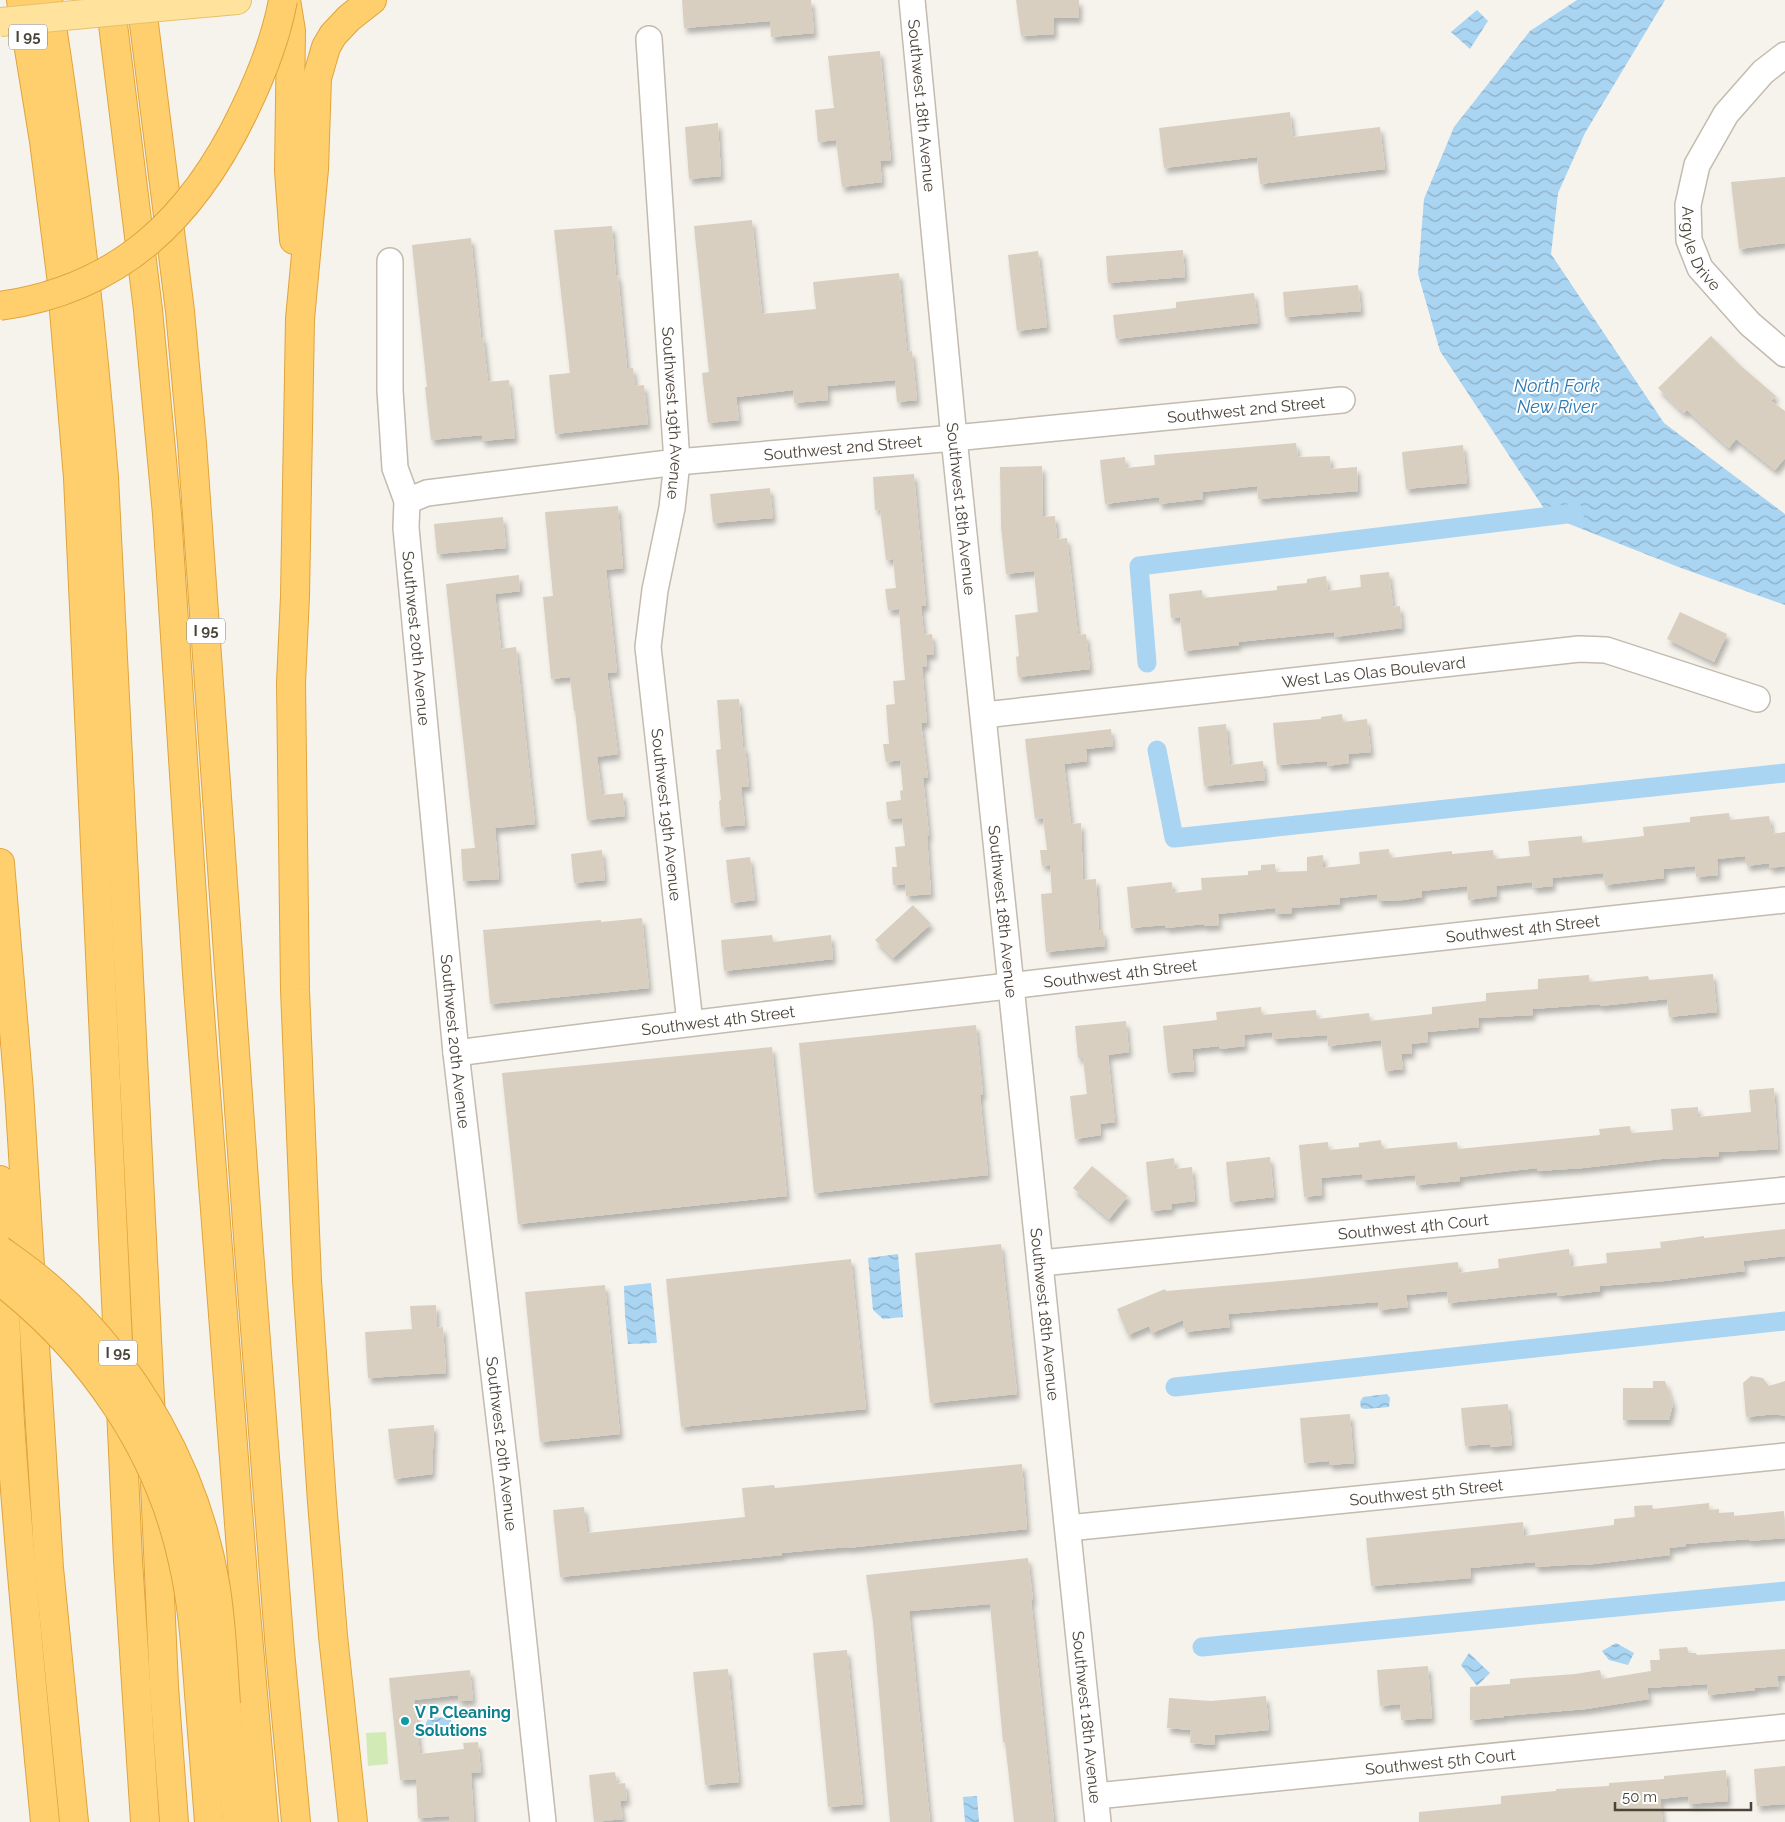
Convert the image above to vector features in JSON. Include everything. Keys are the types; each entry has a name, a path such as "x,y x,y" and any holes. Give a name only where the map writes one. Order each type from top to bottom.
{"highway":[{"name":"I 95","path":"21,0 44,141 61,275 78,478 128,1560 145,1822"},
{"path":"48,0 78,204 93,343 104,477 164,1686 174,1822"},
{"path":"110,0 148,310 167,514 198,988 264,1822"},
{"name":"I 95","path":"141,0 180,311 191,434 203,579 242,1163 280,1652 296,1822"},
{"path":"0,306 21,303 59,293 96,277 132,255 166,227 206,178 238,124 264,67 285,0"},
{"path":"285,0 291,21 292,37 289,171 300,319"},
{"path":"353,1822 333,1636 307,1280 295,990 291,683 295,596 300,319 314,169 317,78 326,47 333,35 349,18 372,0"},
{"path":"0,863 19,1091 48,1559 74,1822"},
{"path":"0,1180 7,1366 16,1508 28,1660 45,1822"},
{"path":"0,1250 54,1291 105,1345 139,1391 154,1416 177,1462 196,1511 214,1581 219,1617 213,1705 209,1822"},
{"path":"0,1281 46,1321 83,1360 111,1398 148,1460 169,1512 183,1562 236,1822"}],"main road":[{"path":"0,22 237,0"}],"street":[{"name":"Southwest 18th Avenue","path":"912,0 954,438 1098,1822"},
{"name":"Southwest 19th Avenue","path":"649,39 677,462 672,508 655,590 648,647 690,1023"},
{"name":"Argyle Drive","path":"1785,55 1763,72 1726,114 1698,165 1688,205 1689,240 1700,268 1750,324 1785,354"},
{"name":"Southwest 20th Avenue","path":"390,262 390,390 395,468 407,501 406,536 456,1053 507,1485 543,1822"},
{"name":"Southwest 2nd Street","path":"407,501 427,493 677,462 954,438 1342,400"},
{"name":"West Las Olas Boulevard","path":"984,715 1578,649 1606,650 1757,699"},
{"name":"Southwest 4th Street","path":"456,1053 1012,984 1785,900"},
{"name":"Southwest 4th Court","path":"1041,1263 1785,1190"},
{"name":"Southwest 5th Street","path":"1068,1528 1785,1456"},
{"name":"Southwest 5th Court","path":"1096,1796 1785,1727"}],"green space":[{"path":"386,1732 388,1764 368,1766 366,1733"}],"water":[{"name":"North Fork New River","path":"1577,0 1665,0 1585,133 1558,193 1551,254 1664,423 1785,514 1785,605 1681,568 1549,516 1440,351 1418,274 1424,199 1454,127 1530,31"},
{"path":"1477,10 1488,21 1470,49 1451,32"},
{"path":"898,1254 903,1317 883,1319 873,1310 868,1258"},
{"path":"651,1283 657,1343 628,1344 624,1286"},
{"path":"1387,1394 1390,1398 1389,1407 1361,1408 1360,1402 1363,1397"},
{"path":"1616,1643 1634,1653 1628,1665 1609,1660 1602,1651"},
{"path":"1469,1653 1490,1673 1477,1686 1461,1665"},
{"path":"432,1717 451,1720 452,1727 445,1731 428,1732 425,1725 428,1719"},
{"path":"977,1796 979,1822 965,1822 963,1797"}],"building":[{"path":"682,0 811,0 814,33 771,37 770,21 684,28"},
{"path":"1016,0 1079,0 1079,18 1054,18 1054,34 1021,36"},
{"path":"880,51 891,160 880,161 882,182 842,187 836,140 818,142 815,110 834,108 828,56"},
{"path":"1290,112 1293,137 1380,127 1385,169 1260,184 1257,157 1164,168 1159,128"},
{"path":"718,123 721,176 689,179 685,127"},
{"path":"1785,177 1785,243 1739,249 1731,182"},
{"path":"752,220 762,314 816,309 813,282 899,273 907,352 912,351 917,400 897,402 895,380 827,386 828,400 794,403 793,390 736,397 739,420 708,423 702,373 709,372 694,226"},
{"path":"612,226 627,368 633,368 635,386 644,385 648,424 555,434 549,375 570,373 554,230"},
{"path":"471,238 481,337 483,337 488,382 509,380 515,438 482,441 482,435 431,440 412,245"},
{"path":"1183,250 1185,277 1108,283 1106,256"},
{"path":"1038,251 1047,327 1017,331 1008,255"},
{"path":"1358,285 1361,311 1285,317 1283,292"},
{"path":"1254,293 1258,323 1116,339 1113,315 1176,308 1176,302"},
{"path":"1711,336 1741,366 1776,396 1771,401 1785,411 1785,458 1775,470 1736,439 1729,448 1687,410 1684,413 1658,388"},
{"path":"1296,443 1298,457 1330,456 1331,469 1357,467 1358,491 1258,499 1257,486 1202,492 1203,499 1159,504 1159,497 1105,504 1100,460 1125,457 1126,468 1155,465 1154,455"},
{"path":"1463,445 1467,483 1406,489 1402,452"},
{"path":"1042,466 1043,517 1055,516 1057,539 1067,538 1078,635 1086,634 1090,669 1018,677 1016,657 1019,656 1015,615 1038,612 1034,571 1006,574 1001,527 1000,467"},
{"path":"914,474 926,606 921,606 924,635 932,634 934,654 926,655 927,666 922,667 927,723 921,723 928,777 923,778 929,835 927,836 931,894 906,896 905,884 893,885 892,867 897,867 895,847 905,846 902,818 888,819 886,802 901,800 900,791 903,790 900,760 886,762 883,744 889,744 886,705 895,704 893,681 905,680 899,609 888,610 885,589 896,588 893,559 886,560 880,509 875,510 873,477"},
{"path":"770,488 773,518 713,523 710,494"},
{"path":"618,506 623,568 606,570 617,672 607,673 618,754 597,757 602,795 623,793 625,816 587,820 570,677 551,679 543,597 553,596 545,512"},
{"path":"503,517 506,548 437,554 434,524"},
{"path":"1389,572 1393,607 1400,606 1402,628 1335,637 1334,632 1238,642 1239,645 1184,651 1180,617 1171,618 1169,594 1202,590 1203,598 1277,590 1277,586 1307,583 1307,579 1326,576 1328,591 1361,587 1360,575"},
{"path":"519,575 520,591 495,594 501,649 516,647 535,824 495,828 499,879 463,881 461,849 475,848 446,584"},
{"path":"1680,612 1727,634 1714,662 1667,639"},
{"path":"739,699 749,787 741,787 745,825 721,827 719,801 721,800 716,750 721,749 717,700"},
{"path":"1342,714 1343,722 1367,719 1371,752 1348,754 1349,763 1327,766 1327,761 1277,765 1273,723 1321,719 1321,717"},
{"path":"1226,724 1230,765 1263,761 1265,780 1204,786 1198,727"},
{"path":"1111,729 1113,746 1086,749 1087,761 1064,764 1071,824 1081,823 1083,880 1096,879 1099,931 1103,930 1105,946 1046,952 1041,894 1052,893 1050,865 1042,866 1040,850 1047,850 1043,818 1035,819 1025,739"},
{"path":"1729,813 1730,820 1769,816 1772,834 1785,832 1785,866 1770,868 1769,863 1747,866 1745,856 1717,859 1718,875 1696,877 1695,866 1664,869 1664,878 1605,885 1603,873 1552,878 1553,886 1533,888 1532,882 1496,886 1497,896 1468,900 1467,886 1422,891 1422,897 1403,900 1378,901 1377,894 1340,898 1340,904 1292,908 1292,913 1275,914 1275,908 1218,914 1219,925 1204,926 1204,924 1166,928 1165,925 1131,928 1127,887 1172,882 1173,893 1202,890 1201,878 1248,875 1248,871 1261,870 1261,865 1275,864 1275,872 1307,871 1307,857 1323,855 1323,868 1360,864 1359,852 1389,849 1390,858 1452,851 1452,854 1493,850 1494,859 1530,856 1528,841 1582,836 1582,843 1644,836 1643,827 1690,822 1690,817"},
{"path":"602,850 605,880 574,883 571,854"},
{"path":"750,857 755,900 731,903 726,860"},
{"path":"913,905 931,924 893,958 875,940"},
{"path":"642,918 649,988 490,1004 483,930"},
{"path":"772,935 773,942 831,935 833,959 724,971 721,940"},
{"path":"1713,974 1717,1012 1669,1017 1667,999 1600,1006 1600,1004 1532,1009 1533,1015 1478,1018 1479,1027 1427,1032 1428,1042 1411,1044 1412,1053 1401,1054 1403,1069 1385,1071 1381,1040 1328,1046 1327,1035 1273,1039 1272,1032 1244,1035 1245,1046 1220,1049 1219,1046 1192,1049 1194,1071 1168,1073 1163,1026 1217,1020 1216,1012 1261,1007 1262,1015 1316,1010 1317,1019 1369,1013 1370,1021 1432,1014 1432,1007 1486,1001 1486,993 1538,989 1538,979 1589,975 1589,982 1648,976 1649,980"},
{"path":"1126,1021 1129,1052 1108,1055 1115,1122 1100,1124 1101,1135 1075,1139 1070,1096 1087,1094 1083,1058 1078,1058 1075,1026"},
{"path":"976,1025 983,1095 980,1095 988,1175 814,1193 799,1043"},
{"path":"772,1047 787,1196 518,1224 502,1073"},
{"path":"1774,1088 1778,1149 1719,1152 1719,1156 1661,1159 1583,1168 1537,1171 1537,1168 1460,1177 1460,1181 1416,1185 1415,1175 1363,1180 1362,1174 1321,1178 1322,1195 1304,1197 1299,1145 1328,1142 1329,1150 1359,1147 1359,1143 1381,1140 1382,1149 1457,1142 1458,1149 1600,1135 1599,1129 1630,1126 1631,1133 1673,1130 1671,1109 1698,1107 1698,1117 1751,1112 1749,1090"},
{"path":"1270,1157 1274,1197 1230,1202 1226,1162"},
{"path":"1174,1158 1175,1169 1192,1167 1195,1201 1171,1204 1172,1209 1151,1211 1146,1162"},
{"path":"1092,1166 1128,1196 1109,1219 1073,1188"},
{"path":"1785,1229 1785,1256 1743,1261 1745,1271 1664,1281 1600,1286 1600,1291 1558,1296 1557,1292 1448,1303 1447,1291 1406,1295 1408,1307 1379,1310 1378,1302 1228,1314 1230,1327 1185,1332 1183,1320 1152,1333 1149,1326 1128,1335 1117,1309 1165,1289 1166,1291 1303,1279 1458,1262 1459,1273 1499,1268 1498,1259 1569,1249 1571,1267 1607,1263 1606,1253 1661,1248 1660,1242"},
{"path":"1001,1244 1017,1394 930,1403 915,1253"},
{"path":"851,1259 866,1409 681,1427 666,1279"},
{"path":"605,1285 620,1434 540,1442 525,1292"},
{"path":"436,1305 437,1328 443,1327 446,1373 368,1378 365,1332 412,1329 410,1306"},
{"path":"1751,1376 1763,1378 1769,1386 1785,1381 1785,1416 1776,1414 1746,1417 1743,1383"},
{"path":"1653,1381 1665,1381 1673,1404 1669,1420 1623,1420 1623,1388 1653,1388"},
{"path":"1508,1404 1512,1445 1490,1447 1490,1444 1465,1446 1461,1408"},
{"path":"1350,1414 1354,1463 1330,1465 1329,1461 1304,1463 1300,1418"},
{"path":"434,1425 432,1474 394,1479 388,1429"},
{"path":"1022,1464 1027,1529 560,1577 553,1510 584,1507 587,1533 745,1517 742,1488 774,1485 775,1488"},
{"path":"1709,1503 1709,1510 1719,1509 1719,1513 1734,1512 1734,1516 1784,1511 1785,1538 1685,1544 1686,1546 1669,1548 1670,1555 1585,1565 1535,1567 1535,1562 1470,1568 1471,1578 1371,1586 1366,1538 1523,1522 1524,1536 1614,1525 1614,1519 1635,1517 1634,1506 1652,1505 1653,1509"},
{"path":"1028,1558 1054,1822 1014,1822 1005,1742 1003,1742 990,1604 909,1611 930,1822 890,1822 873,1622 866,1575"},
{"path":"1687,1647 1689,1653 1696,1653 1697,1655 1785,1649 1785,1676 1777,1676 1779,1686 1755,1688 1755,1690 1708,1695 1707,1684 1647,1688 1649,1699 1586,1709 1470,1720 1470,1687 1510,1684 1510,1679 1600,1670 1602,1679 1651,1671 1650,1660 1660,1660 1659,1649"},
{"path":"847,1650 863,1804 828,1807 813,1653"},
{"path":"1428,1666 1432,1718 1401,1720 1400,1704 1380,1706 1377,1670"},
{"path":"728,1669 739,1782 705,1785 693,1672"},
{"name":"V P Cleaning Solutions","path":"470,1670 473,1700 459,1701 458,1695 414,1700 420,1754 464,1749 463,1743 478,1742 481,1772 471,1773 474,1822 449,1822 449,1816 418,1818 416,1779 400,1780 389,1678"},
{"path":"1266,1696 1269,1730 1215,1735 1214,1745 1190,1743 1191,1730 1167,1728 1169,1698 1211,1701"},
{"path":"1785,1766 1785,1804 1757,1806 1754,1769"},
{"path":"1726,1770 1728,1801 1689,1804 1688,1796 1660,1799 1663,1822 1419,1822 1419,1812 1501,1804 1501,1796 1556,1791 1556,1789 1609,1786 1609,1783 1664,1779 1664,1776"},
{"path":"615,1772 617,1784 625,1783 627,1800 620,1801 623,1819 594,1822 589,1775"}],"waterway":[{"path":"1147,663 1139,566 1575,513"},
{"path":"1157,750 1174,838 1785,773"},
{"path":"1175,1387 1785,1321"},
{"path":"1202,1647 1785,1591"}],"place":[{"name":"V P Cleaning Solutions","path":"405,1721"}]}
